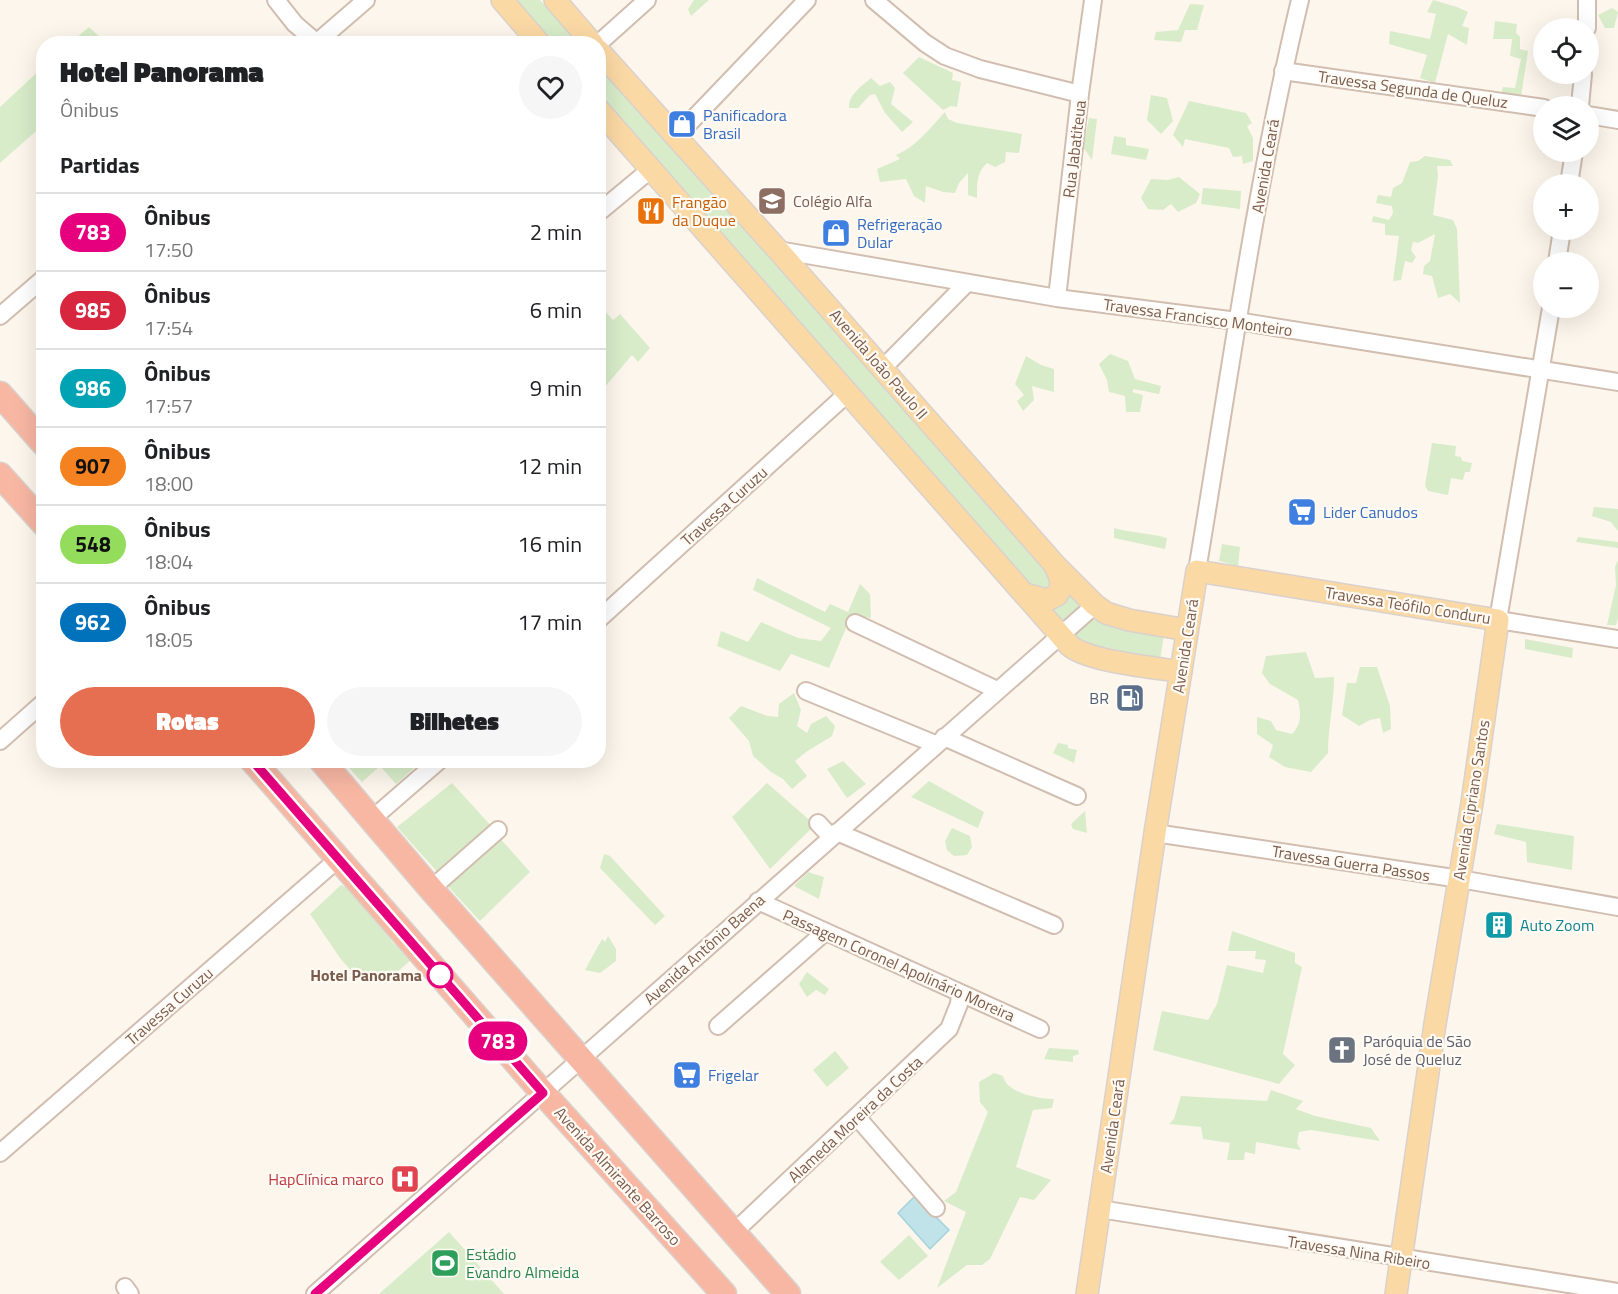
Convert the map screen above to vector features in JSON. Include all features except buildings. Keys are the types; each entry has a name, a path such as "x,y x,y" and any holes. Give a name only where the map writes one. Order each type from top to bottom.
{"highway":[{"path":"0,394 36,435"},
{"path":"0,474 36,515"},
{"name":"Avenida Almirante Barroso","path":"259,768 543,1093 724,1294"},
{"path":"328,768 788,1294"}],"main road":[{"path":"502,0 533,36"},
{"path":"555,0 586,36"},
{"name":"Avenida João Paulo II","path":"606,59 778,250 1055,565 1095,605 1114,616 1187,630"},
{"path":"606,118 1074,650 1082,654 1181,672"},
{"path":"1025,594 1047,600 1057,595 1061,583 1055,565"},
{"name":"Travessa Teófilo Conduru","path":"1197,570 1498,620"},
{"name":"Avenida Ceará","path":"1087,1294 1155,833 1197,570"},
{"name":"Avenida Cipriano Santos","path":"1396,1294 1435,1024 1460,879 1498,620"}],"street":[{"path":"276,0 295,24 308,36"},
{"path":"324,36 366,0"},
{"path":"606,37 647,0"},
{"path":"874,0 925,43 945,56 990,71 1080,94"},
{"name":"Avenida Ceará","path":"1197,570 1238,321 1283,71 1300,0"},
{"path":"1587,0 1587,18"},
{"name":"Rua Jabatiteua","path":"1057,298 1088,1"},
{"path":"676,137 799,3"},
{"name":"Travessa Segunda de Queluz","path":"1283,71 1533,106"},
{"path":"1599,117 1618,120"},
{"path":"606,206 651,169"},
{"name":"Travessa Francisco Monteiro","path":"778,250 1057,298 1238,321 1618,382"},
{"path":"882,368 967,283"},
{"path":"0,316 36,285"},
{"name":"Avenida Cipriano Santos","path":"1498,620 1550,318"},
{"name":"Travessa Curuzu","path":"606,613 849,393"},
{"name":"Avenida Antônio Baena","path":"315,1294 1095,605"},
{"name":"Travessa Teófilo Conduru","path":"1498,620 1618,639"},
{"path":"855,623 997,690"},
{"path":"806,691 1077,796"},
{"path":"0,741 36,709"},
{"path":"372,819 431,768"},
{"path":"818,823 834,835 1054,925"},
{"path":"431,888 498,830"},
{"name":"Travessa Guerra Passos","path":"1155,833 1460,879 1618,907"},
{"name":"Travessa Curuzu","path":"0,1153 338,859"},
{"name":"Passagem Coronel Apolinário Moreira","path":"758,902 1040,1029"},
{"path":"718,1026 825,932"},
{"name":"Alameda Moreira da Costa","path":"733,1233 949,1029 959,1004 960,994"},
{"path":"857,1118 936,1208"},
{"name":"Travessa Nina Ribeiro","path":"1100,1209 1618,1293"}],"green space":[{"path":"505,0 540,0 573,36 537,36"},
{"path":"694,0 709,0 691,16 688,9"},
{"path":"1433,0 1468,12 1462,26 1469,28 1467,45 1448,34 1435,83 1420,78 1427,55 1389,44 1390,31 1430,39 1436,14 1427,12"},
{"path":"1190,4 1204,5 1197,30 1185,30 1181,42 1154,40 1156,32 1178,30"},
{"path":"1612,8 1618,12 1614,28 1605,28 1598,15"},
{"path":"1495,21 1517,24 1516,33 1520,37 1520,49 1528,51 1521,97 1501,95 1503,87 1515,88 1521,59 1510,56 1512,39 1493,39"},
{"path":"89,27 99,36 78,36"},
{"path":"919,57 953,73 952,80 961,82 957,107 951,106 943,110 903,73"},
{"path":"36,74 36,131 0,163 0,107"},
{"path":"606,75 1053,574 1054,590 1034,595 606,114"},
{"path":"871,78 880,86 890,82 895,88 891,104 913,122 902,132 885,113 875,94 870,95 858,108 849,108 853,95"},
{"path":"1151,95 1167,98 1173,121 1161,134 1147,120"},
{"path":"1189,101 1246,113 1252,123 1247,126 1253,138 1253,161 1243,164 1242,156 1233,157 1229,148 1185,139 1183,147 1173,135"},
{"path":"945,112 948,119 957,123 1022,134 1019,153 1006,152 1005,162 995,167 987,163 983,167 978,179 977,198 968,195 968,173 959,183 955,193 943,192 926,186 925,203 914,196 906,179 880,182 877,169 900,159 896,155 916,142"},
{"path":"1089,118 1097,119 1092,160 1083,147"},
{"path":"1114,136 1126,138 1126,145 1149,149 1146,160 1111,154"},
{"path":"1425,156 1450,160 1453,166 1437,166 1438,176 1433,215 1453,220 1457,229 1460,303 1450,294 1438,298 1432,276 1423,274 1424,266 1430,261 1435,234 1418,243 1413,242 1411,250 1416,257 1412,263 1405,261 1401,280 1393,281 1399,236 1385,235 1385,224 1372,222 1373,216 1389,220 1393,213 1392,206 1376,203 1378,195 1391,197 1393,188 1402,183 1410,162 1418,161"},
{"path":"1179,177 1200,194 1196,203 1178,212 1171,204 1163,210 1148,209 1141,198 1151,179 1168,180"},
{"path":"1203,188 1241,191 1240,209 1201,204"},
{"path":"606,312 613,320 620,314 650,348 638,362 632,355 606,386"},
{"path":"1110,354 1128,361 1135,379 1161,386 1159,394 1134,389 1132,392 1143,395 1140,412 1126,412 1125,396 1109,392 1107,380 1099,364"},
{"path":"1026,356 1041,365 1054,369 1054,392 1032,386 1034,400 1023,411 1017,401 1024,395 1015,384"},
{"path":"1432,443 1456,446 1455,456 1461,457 1462,461 1472,463 1470,472 1465,472 1463,480 1451,478 1448,495 1428,491 1425,485"},
{"path":"1594,507 1618,509 1618,531 1611,522 1592,516"},
{"path":"1114,528 1167,538 1165,549 1114,538"},
{"path":"1578,537 1618,542 1618,548 1576,542"},
{"path":"1222,544 1240,547 1238,566 1219,561"},
{"path":"1618,560 1618,618 1616,625 1607,625 1616,585 1615,567"},
{"path":"757,578 825,612 830,604 848,612 860,584 870,594 871,618 857,616 847,626 829,668 791,654 780,671 717,646 721,631 748,642 761,622 798,638 821,641 831,628 753,590"},
{"path":"1065,584 1083,609 1060,628 1047,603"},
{"path":"1094,616 1164,635 1160,660 1087,647 1071,635"},
{"path":"1525,639 1573,648 1572,658 1525,649"},
{"path":"1306,652 1315,678 1334,677 1328,753 1311,772 1285,767 1269,757 1273,745 1257,734 1257,717 1271,721 1276,730 1292,734 1300,718 1298,700 1270,684 1262,673 1266,656"},
{"path":"1360,667 1377,667 1390,706 1391,729 1383,733 1380,718 1359,726 1342,715 1347,683 1356,683"},
{"path":"794,693 801,710 797,726 807,733 811,724 826,716 835,726 832,736 795,761 807,776 792,789 783,779 753,756 749,741 729,718 741,706 767,716 778,717 779,704"},
{"path":"1058,743 1077,750 1074,763 1053,753"},
{"path":"843,761 866,784 847,798 827,769"},
{"path":"349,768 378,768 362,782"},
{"path":"382,768 414,768 396,784"},
{"path":"929,781 984,812 978,828 911,797"},
{"path":"452,783 494,829 440,875 397,827"},
{"path":"767,783 815,825 770,869 732,817"},
{"path":"1085,811 1087,833 1073,829 1071,824"},
{"path":"1497,824 1574,836 1572,870 1527,862 1526,842 1494,834"},
{"path":"952,828 970,836 972,847 967,855 954,856 947,850 945,841"},
{"path":"498,836 530,872 480,921 444,882"},
{"path":"604,854 610,856 665,916 655,925 600,868"},
{"path":"808,872 824,877 819,899 794,886"},
{"path":"341,885 354,891 397,933 391,941 411,960 389,979 361,982 340,958 310,914"},
{"path":"1232,931 1295,953 1295,963 1302,967 1283,1054 1295,1065 1279,1084 1153,1050 1162,1011 1208,1020 1217,1004 1227,965 1263,973 1266,960 1255,959 1256,951 1228,951"},
{"path":"608,936 616,949 616,961 600,973 585,970 602,939 605,942"},
{"path":"807,972 829,989 825,995 816,990 807,997 799,984"},
{"path":"1049,1048 1078,1050 1079,1054 1073,1056 1073,1062 1044,1059"},
{"path":"835,1051 849,1068 827,1087 813,1070"},
{"path":"994,1073 1003,1076 1005,1082 1016,1091 1040,1098 1054,1099 1052,1108 1033,1110 1016,1167 1051,1180 1034,1200 1020,1197 990,1259 982,1265 967,1265 937,1288 966,1212 944,1201 956,1192 988,1112 980,1102 979,1082"},
{"path":"1271,1090 1303,1101 1296,1109 1315,1116 1371,1128 1380,1141 1311,1130 1299,1132 1297,1143 1301,1150 1256,1142 1255,1154 1245,1152 1244,1160 1227,1160 1230,1143 1203,1139 1201,1127 1169,1124 1174,1119 1181,1096 1267,1101"},
{"name":"Estádio Evandro Almeida","path":"449,1232 504,1294 379,1294"},
{"path":"909,1235 928,1256 899,1280 880,1262"}],"water":[{"path":"915,1196 949,1230 930,1249 898,1213"}],"bus line":[{"name":"783","path":"259,768 543,1093 315,1294"}],"place":[{"name":"Panificadora Brasil","path":"682,124"},
{"name":"Colégio Alfa","path":"772,201"},
{"name":"Frangão da Duque","path":"651,211"},
{"name":"Refrigeração Dular","path":"836,233"},
{"name":"Lider Canudos","path":"1302,512"},
{"name":"BR","path":"1130,698"},
{"name":"Auto Zoom","path":"1499,925"},
{"name":"Hotel Panorama","path":"440,975"},
{"name":"Paróquia de São José de Queluz","path":"1342,1050"},
{"name":"Frigelar","path":"687,1075"},
{"name":"HapClínica marco","path":"405,1179"},
{"name":"Estádio Evandro Almeida","path":"445,1263"}]}
